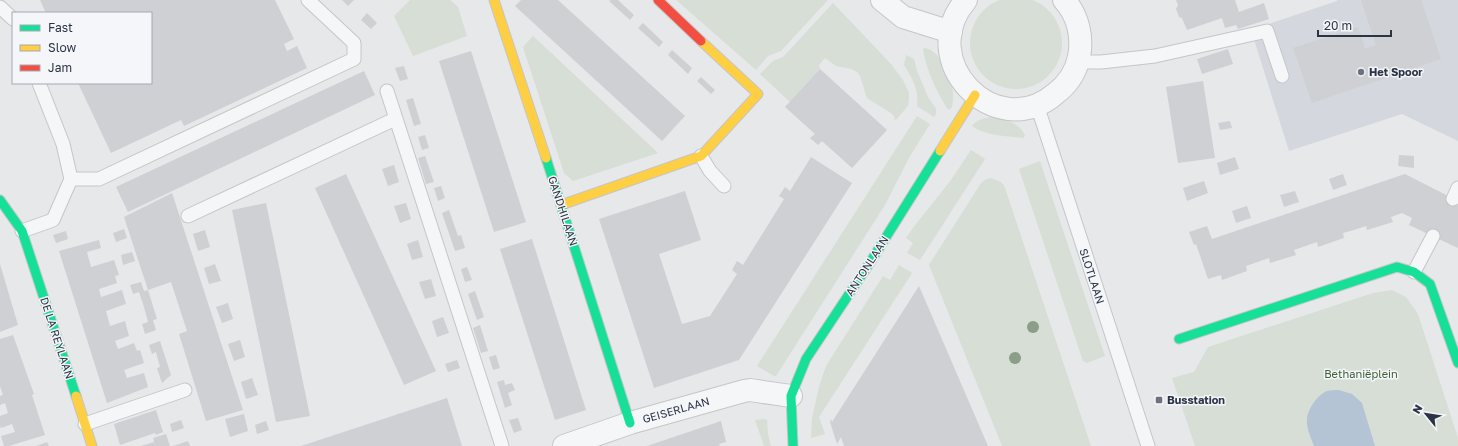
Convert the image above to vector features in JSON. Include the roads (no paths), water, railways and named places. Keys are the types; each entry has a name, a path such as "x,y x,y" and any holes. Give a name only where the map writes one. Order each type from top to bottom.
{"street":[{"name":"GANDHILAAN","path":"494,0 630,423"},
{"path":"561,205 701,156 758,94 658,0"},
{"path":"882,0 903,17 951,32"},
{"path":"966,0 956,16 951,32 949,44 950,56 962,82 975,95 989,103 1005,108 1026,108 1037,105 1051,98 1063,88 1072,76 1078,62 1080,43 1078,25 1073,13 1064,0"},
{"name":"ANTONLAAN","path":"793,446 791,396 806,359 871,261 975,95"},
{"name":"DE LA REYLAAN","path":"0,200 22,231 92,446"},
{"path":"1178,339 1397,267 1414,272 1430,284 1458,363"},
{"name":"GEISERLAAN","path":"564,446 630,423 744,391 750,390 791,396"}],"lane":[{"path":"71,179 99,179 354,59 354,43 308,0"},
{"path":"0,7 12,18"},
{"path":"1078,62 1101,62 1155,56 1268,30 1282,76"},
{"path":"22,231 53,220 71,179 63,144 39,84"},
{"path":"387,91 502,446"},
{"name":"SLOTLAAN","path":"1037,105 1148,446"},
{"path":"188,216 396,119"},
{"path":"701,156 710,172 724,186"},
{"path":"1414,272 1433,236"},
{"path":"85,424 185,390"}],"water":[{"path":"1339,390 1352,394 1362,403 1375,446 1314,446 1307,426 1309,411 1323,393"}],"place":[{"name":"Het Spoor","path":"1361,72"},
{"name":"Busstation","path":"1159,400"}],"park label":[{"name":"Bethaniëplein","path":"1361,374"}]}
